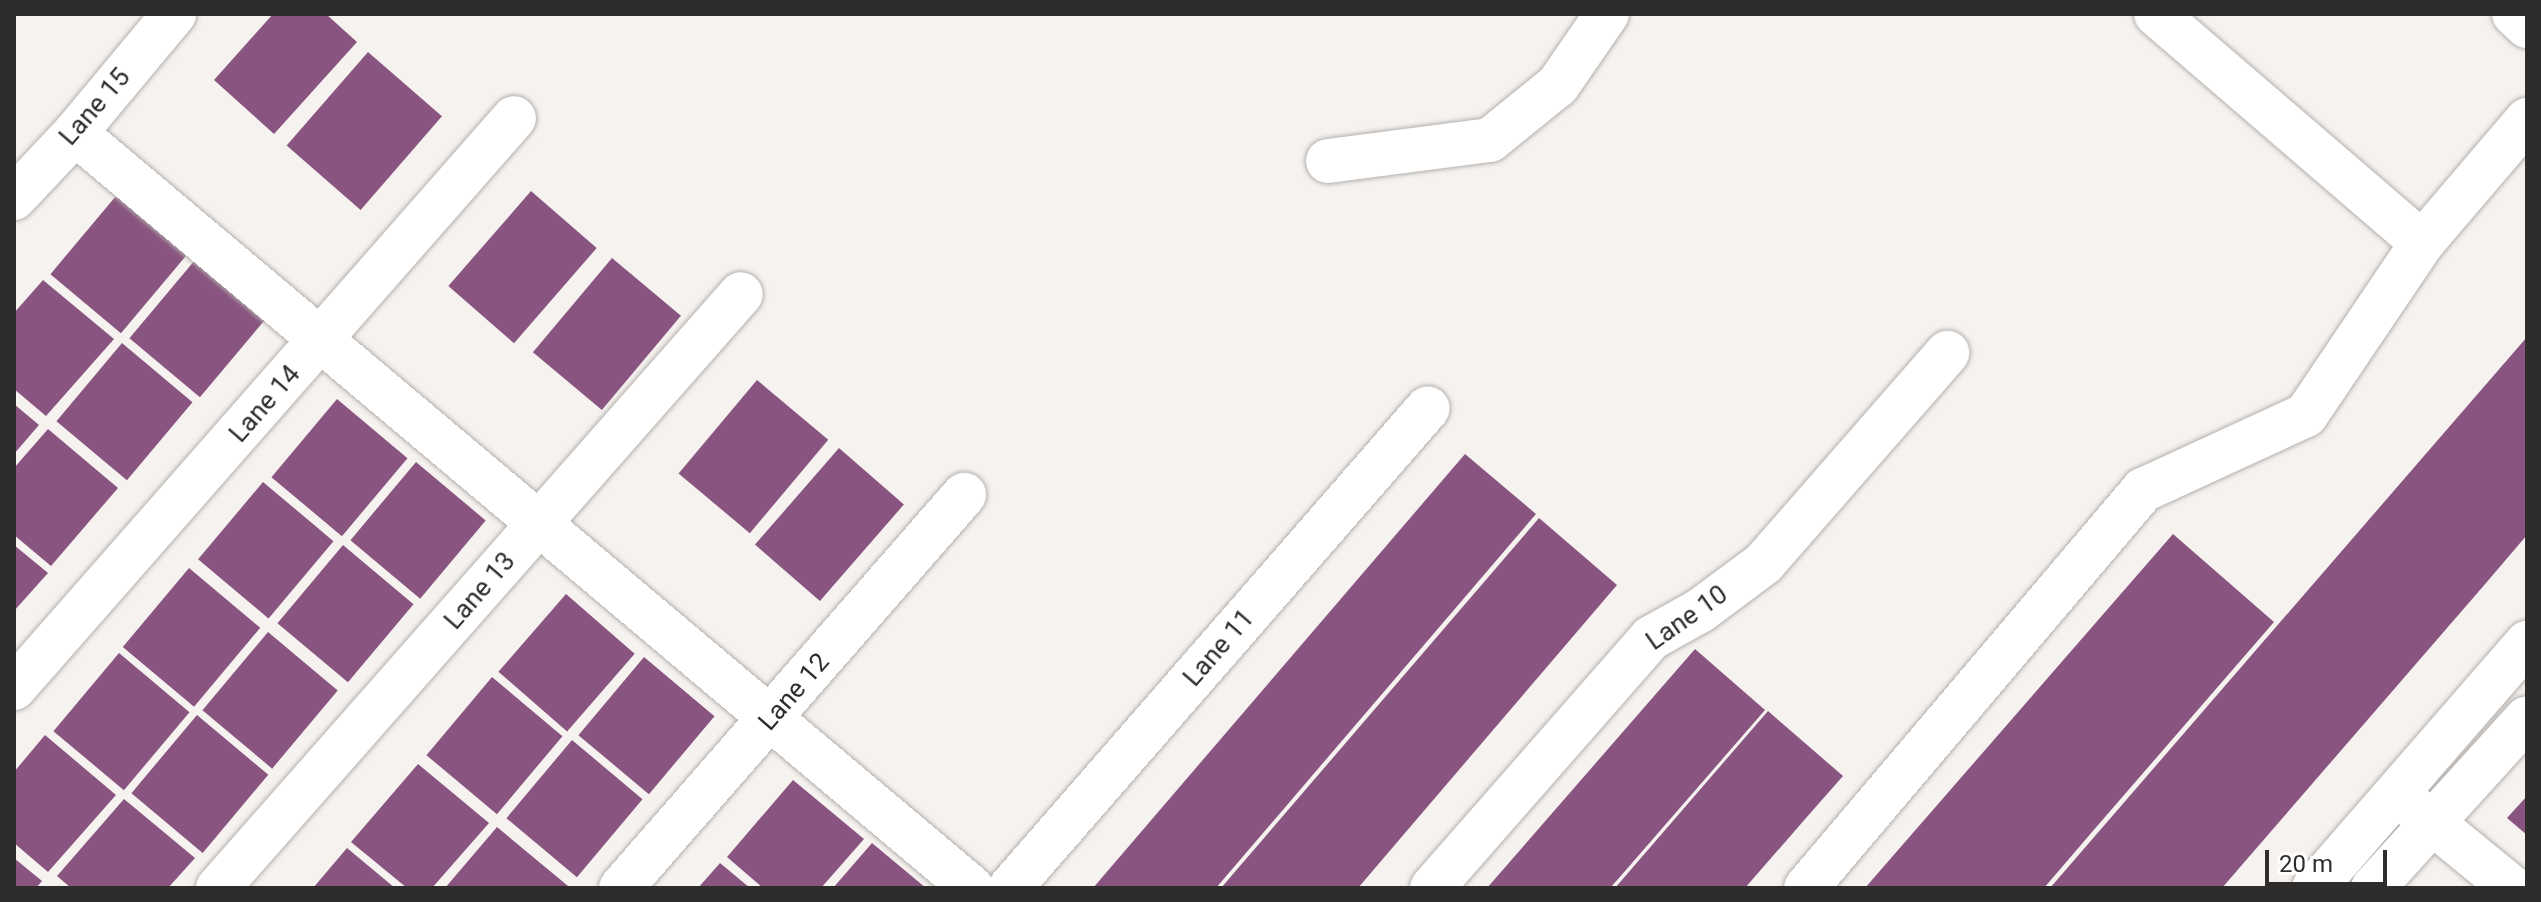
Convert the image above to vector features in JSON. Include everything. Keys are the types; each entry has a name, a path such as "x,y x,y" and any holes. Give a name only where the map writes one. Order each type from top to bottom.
{"street":[{"name":"Lane 15","path":"20,179 75,133 174,14"},
{"path":"1328,161 1490,140 1558,85 1607,14"},
{"path":"2156,14 2422,243"},
{"path":"2514,14 2527,26"},
{"name":"Lane 14","path":"14,688 514,118"},
{"path":"1806,888 2143,490 2306,415 2422,243 2527,120"},
{"path":"75,133 972,888"},
{"name":"Lane 13","path":"218,888 741,294"},
{"name":"Lane 10","path":"1432,888 1651,638 1701,610 1764,563 1947,353"},
{"name":"Lane 11","path":"1010,888 1428,408"},
{"name":"Lane 12","path":"621,888 964,495"},
{"path":"2314,888 2527,643"},
{"path":"2373,888 2430,821 2527,718"},
{"path":"2396,793 2512,888"}],"building":[{"path":"273,14 326,14 357,42 274,134 214,80"},
{"path":"368,52 442,116 361,210 287,146"},
{"path":"531,191 597,248 514,343 448,286"},
{"path":"116,196 186,255 121,333 50,274"},
{"path":"612,258 681,316 602,410 533,352"},
{"path":"195,260 265,319 200,397 129,338"},
{"path":"43,280 114,339 46,416 14,389 14,313"},
{"path":"2527,337 2527,535 2222,888 2050,888"},
{"path":"122,343 192,402 127,480 56,421"},
{"path":"757,380 828,440 750,533 679,473"},
{"path":"337,399 407,458 342,536 271,477"},
{"path":"14,404 39,425 14,454"},
{"path":"48,429 118,488 51,566 14,535 14,468"},
{"path":"839,448 904,504 820,601 755,545"},
{"path":"1465,454 1536,514 1216,888 1093,888"},
{"path":"416,462 486,520 420,599 350,540"},
{"path":"263,482 333,541 269,619 198,559"},
{"path":"1539,518 1617,585 1358,888 1221,888"},
{"path":"2173,534 2274,622 2044,888 1865,888"},
{"path":"14,545 48,573 14,611"},
{"path":"343,545 413,604 348,682 277,623"},
{"path":"189,568 260,628 194,707 123,647"},
{"path":"566,594 635,654 567,731 498,672"},
{"path":"268,632 338,690 272,769 202,710"},
{"path":"1695,649 1765,710 1619,878 1610,888 1487,888"},
{"path":"119,653 189,712 124,790 53,731"},
{"path":"644,657 714,716 649,794 578,735"},
{"path":"492,677 562,736 497,814 426,755"},
{"path":"1768,711 1843,776 1745,888 1615,888"},
{"path":"197,715 268,775 203,853 131,793"},
{"path":"45,735 116,795 48,872 14,843 14,772"},
{"path":"572,740 642,799 577,877 506,818"},
{"path":"418,764 489,823 432,888 407,888 351,842"},
{"path":"793,780 864,839 821,888 763,888 727,857"},
{"path":"2527,796 2527,835 2507,818"},
{"path":"124,799 195,858 168,888 71,888 57,876"},
{"path":"497,827 568,886 445,888"},
{"path":"872,843 926,888 833,888"},
{"path":"347,848 395,888 313,888"},
{"path":"14,858 42,881 36,888 14,888"},
{"path":"720,863 750,888 698,888"}]}
